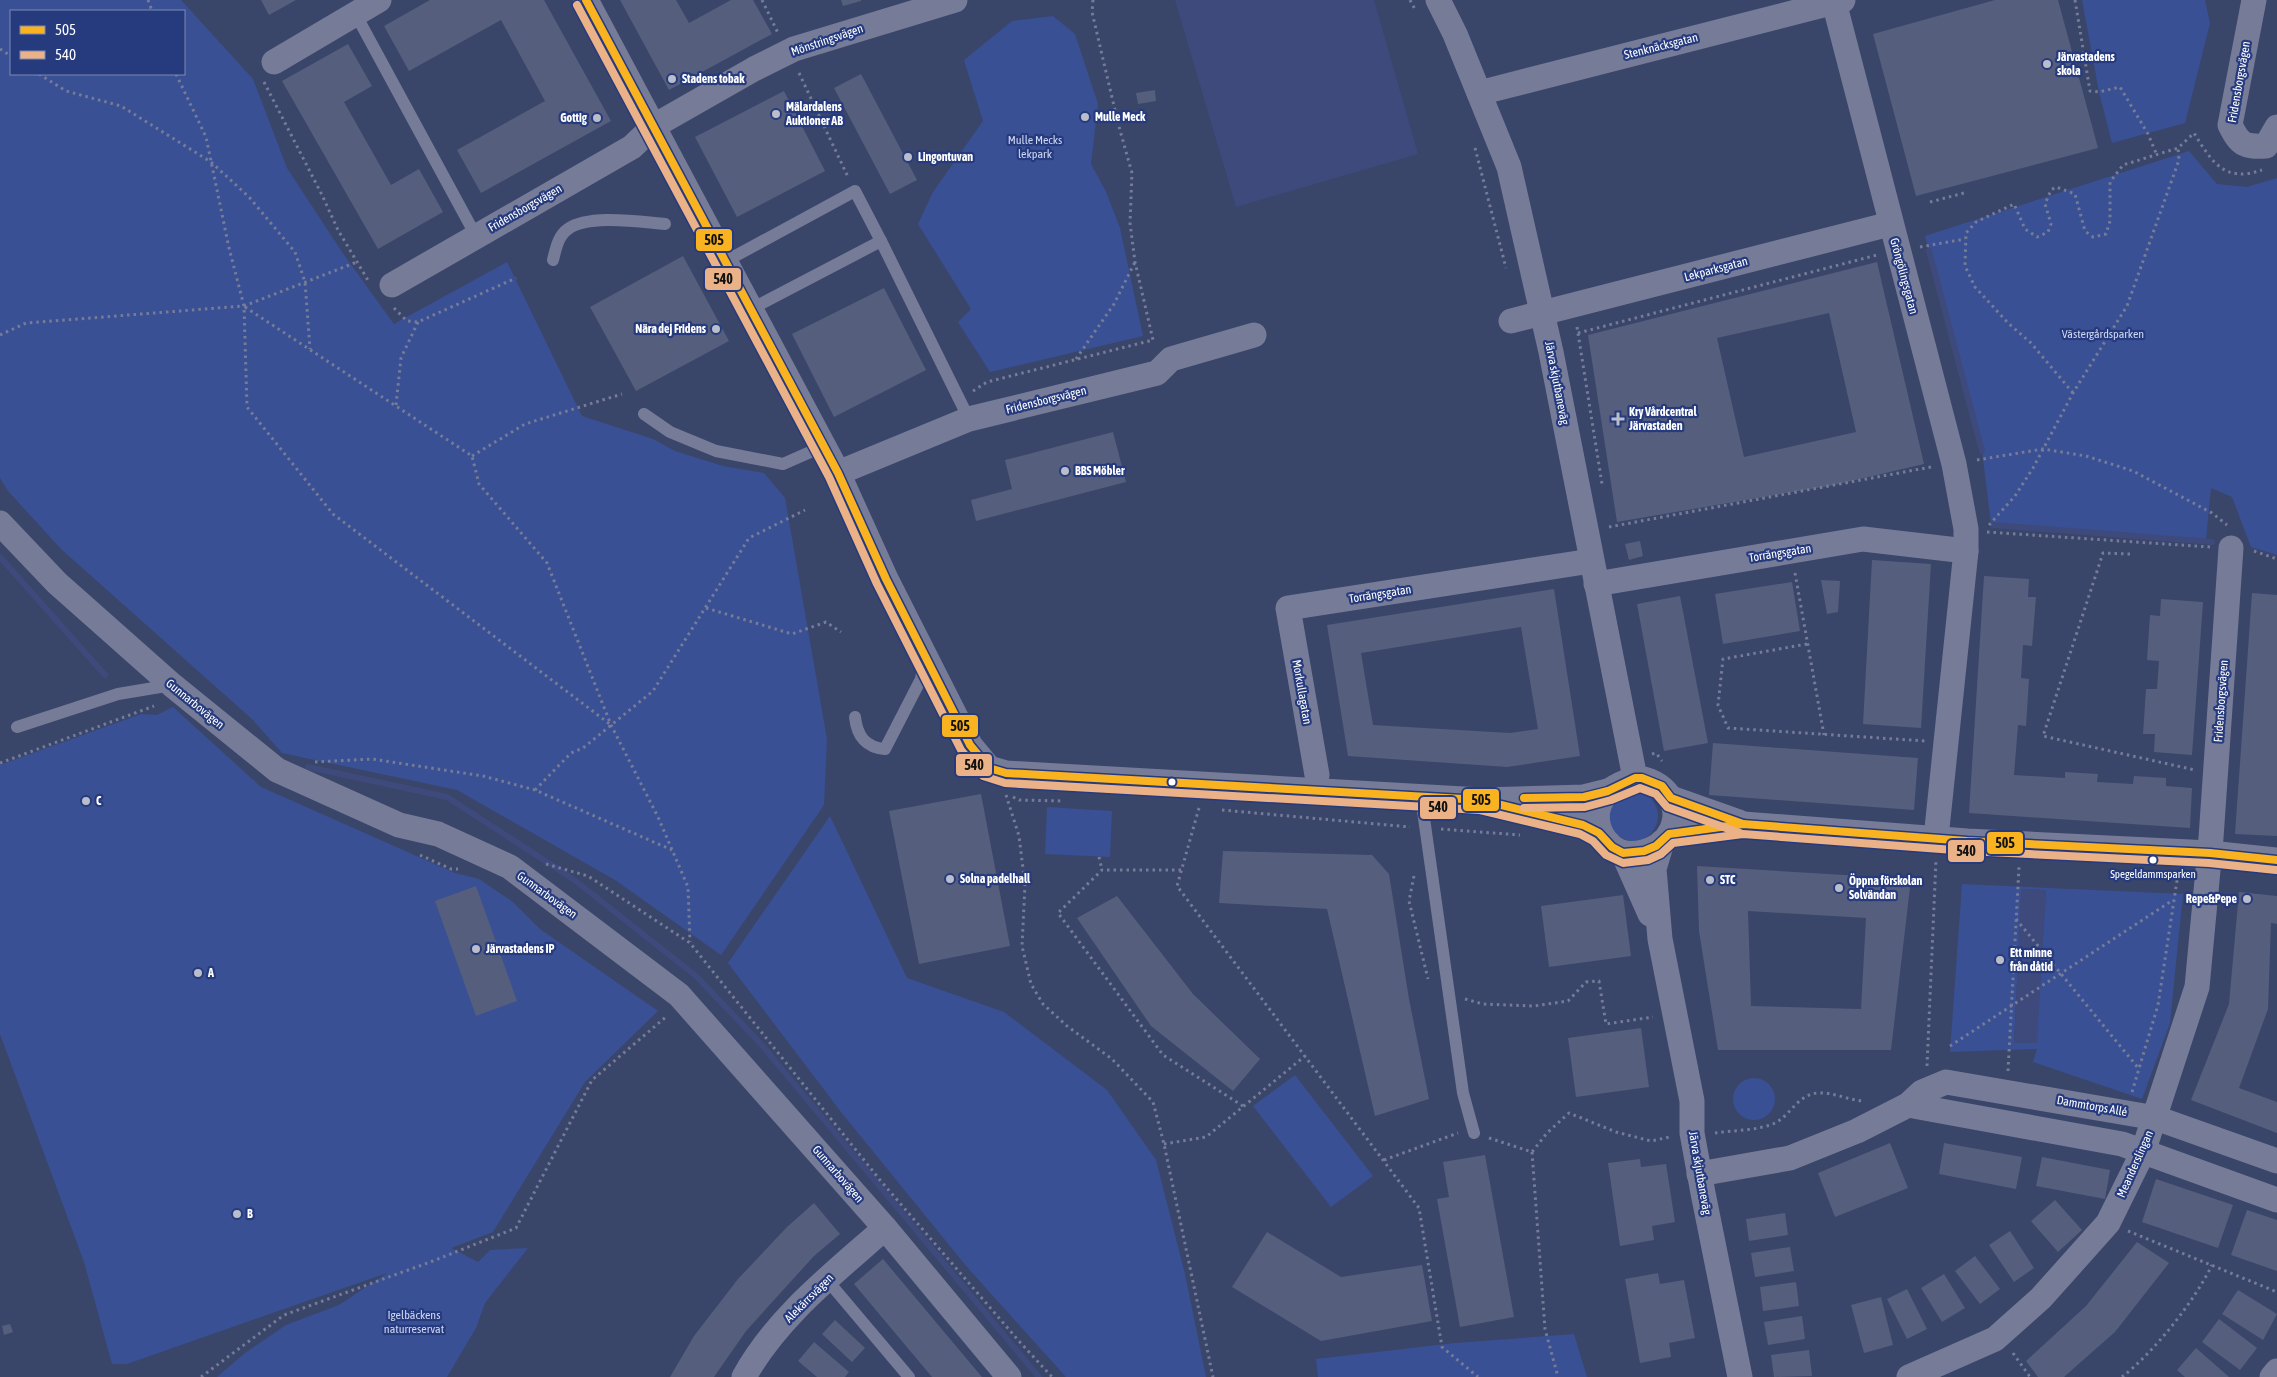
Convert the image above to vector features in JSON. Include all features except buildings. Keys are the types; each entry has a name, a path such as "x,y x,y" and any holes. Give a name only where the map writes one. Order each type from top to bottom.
{"street":[{"path":"586,0 838,473 886,579 970,745 989,768 1006,774 1481,800 1584,797 1608,791"},
{"name":"Mönstringsvägen","path":"654,126 754,69 793,63 920,5 955,0"},
{"name":"Järva skjutbaneväg","path":"1438,0 1509,166 1542,313 1633,768"},
{"name":"Fridensborgsvägen","path":"2254,0 2230,125 2238,141 2249,147 2266,146 2277,127"},
{"name":"Stenknäcksgatan","path":"1479,93 1839,1"},
{"name":"Gröngölingsgatan","path":"1839,1 1890,224 1954,464 1966,529 1966,551"},
{"path":"274,62 363,5"},
{"name":"Fridensborgsvägen","path":"386,293 476,236 632,147 654,126"},
{"name":"Lekparksgatan","path":"1510,321 1890,224"},
{"name":"Fridensborgsvägen","path":"838,473 969,418 1157,373 1171,360 1254,335"},
{"name":"Gunnarbovägen","path":"0,523 57,583 180,693 277,770 409,828 438,834 510,868 680,995 885,1228 1009,1377"},
{"name":"Torrängsgatan","path":"1288,608 1863,539 1966,551"},
{"name":"Fridensborgsvägen","path":"2210,853 2231,548"},
{"path":"1936,848 1966,551"},
{"name":"Morkullagatan","path":"1288,608 1317,775"},
{"path":"1599,834 1597,813 1601,801 1608,791 1633,768 1667,791 1671,798 1675,818 1666,838 1637,865"},
{"path":"1671,798 1743,824 1936,848 2210,853 2277,860"},
{"path":"1481,800 1583,825 1599,834 1612,847 1637,865"},
{"path":"1637,865 1644,851 1666,838 1743,824"},
{"name":"Meanderslingan","path":"1909,1377 1995,1339 2041,1298 2108,1223 2143,1152 2156,1118 2197,987 2210,853"},
{"name":"Järva skjutbaneväg","path":"1637,865 1660,939 1692,1101 1692,1133 1699,1174 1740,1377"},
{"name":"Dammtorps Allé","path":"1699,1174 1790,1158 1857,1131 1908,1105 1922,1092 1946,1082 2156,1118 2277,1161"},
{"path":"1908,1105 2122,1144 2277,1200"},
{"name":"Alekärrsvägen","path":"744,1377 755,1356 800,1304 885,1228"},
{"path":"2272,1377 2277,1371"}],"lane":[{"path":"363,5 476,236"},
{"path":"726,262 855,191 969,418"},
{"path":"553,260 557,242 568,229 585,222 665,224"},
{"path":"751,309 881,241"},
{"path":"644,414 670,432 716,451 783,464 824,446"},
{"path":"855,716 856,728 865,743 875,748 885,749 921,679 925,657"},
{"path":"17,727 118,694 180,693"},
{"path":"1421,797 1450,995 1462,1093 1474,1133"},
{"path":"833,1286 909,1377"}],"path":[{"path":"762,0 855,191"},
{"path":"1093,0 1092,12 1118,123 1132,173 1130,223 1135,262 1153,340 1157,373"},
{"path":"1410,0 1418,15"},
{"path":"2075,0 2090,91 2099,92 2120,87 2148,134 2156,153"},
{"path":"274,62 260,74 357,262 386,293 408,321 418,322 516,278"},
{"path":"41,75 66,91 121,106 211,162 249,197 295,252 305,282 310,349"},
{"path":"176,75 206,137 244,306 247,407 333,514 611,725"},
{"path":"2073,393 2031,343 2008,323 1975,288 1965,266 1966,233 1976,222 2014,204 2025,229 2037,237 2048,232 2051,224 2045,204 2051,190 2056,187 2075,194 2085,231 2093,237 2106,234 2110,220 2110,182 2124,165 2156,153 2178,148 2194,133 2212,162 2227,171 2246,175 2269,166"},
{"path":"1472,138 1507,271"},
{"path":"2178,148 2179,160 2127,306 2073,393 2015,496 1984,531 2231,548 2251,550 2277,559"},
{"path":"1930,202 1964,193"},
{"path":"1916,248 1965,239"},
{"path":"1578,333 1883,253"},
{"path":"0,335 26,323 244,306 357,262"},
{"path":"1075,360 1114,304 1135,262"},
{"path":"244,306 472,456 479,484 547,563 611,725 658,817 688,887 690,943"},
{"path":"396,405 401,358 418,322"},
{"path":"987,382 1153,340"},
{"path":"472,456 525,424 622,394"},
{"path":"1609,527 2043,449 2086,456 2133,471 2212,513 2232,529 2231,548"},
{"path":"535,790 571,753 583,748 652,692 749,538 805,510"},
{"path":"2130,554 2103,553 2043,736 2197,771"},
{"path":"1794,567 1824,735"},
{"path":"706,608 792,634 826,622 842,632"},
{"path":"1807,644 1723,658 1718,705 1728,728 1928,742"},
{"path":"0,763 151,708 180,693"},
{"path":"1633,768 1656,753 1666,768"},
{"path":"286,775 308,762 372,759 483,776 535,790 672,850"},
{"path":"1005,794 1018,836 1023,865 1025,885 1022,946 1031,984 1043,1004 1067,1026 1112,1059 1153,1102 1164,1144 1213,1377"},
{"path":"1190,807 1208,809"},
{"path":"1199,808 1177,886 1419,1208 1442,1347 1478,1377"},
{"path":"1218,810 1526,835"},
{"path":"1926,1070 1936,848"},
{"path":"418,854 451,869 461,869"},
{"path":"1099,857 1102,870"},
{"path":"2008,1079 2015,919 2020,867"},
{"path":"1181,870 1102,870 1058,912 1163,1055 1243,1106"},
{"path":"1415,875 1409,902 1429,982"},
{"path":"2128,1112 2158,1005 2177,878"},
{"path":"1950,1046 2174,900"},
{"path":"2015,919 2139,1069"},
{"path":"1450,995 1484,1004 1534,1006 1568,1000 1586,982 1599,981 1606,1024 1656,1016"},
{"path":"201,1377 284,1314 433,1261 516,1228 592,1080 671,1013"},
{"path":"1164,1144 1206,1137 1305,1056"},
{"path":"1558,1377 1546,1329 1532,1152 1547,1133 1569,1113 1616,1132 1651,1140 1675,1136"},
{"path":"1384,1160 1461,1132 1458,1125"},
{"path":"1474,1133 1532,1152"},
{"path":"2108,1223 2277,1292"},
{"path":"2122,1377 2135,1367 2189,1304 2212,1265"}],"green space":[{"path":"0,0 181,0 253,79 287,168 344,255 394,324 507,262 582,416 653,439 675,451 723,466 764,473 785,498 827,739 824,805 721,955 615,880 457,790 282,753 253,720 61,549 8,491 0,478"},
{"path":"2082,0 2205,0 2210,23 2185,123 2112,143 2099,92"},
{"name":"Mulle Mecks lekpark","path":"1053,16 1075,34 1098,104 1091,164 1106,192 1120,228 1143,336 990,372 958,322 971,309 918,224 933,192 983,121 964,60 1012,21"},
{"name":"Västergårdsparken","path":"2189,151 2217,184 2247,187 2277,178 2277,555 2251,547 2232,497 2211,488 2206,540 1991,524 1982,451 1925,236"},
{"name":"Igelbäckens naturreservat","path":"173,707 261,787 455,873 479,879 513,902 540,929 658,1011 585,1082 493,1232 451,1248 478,1262 490,1250 528,1248 485,1303 476,1328 447,1377 217,1377 245,1353 286,1325 339,1305 387,1273 127,1364 112,1364 84,1262 0,1034 0,765 141,714 157,715"},
{"path":"1633,791 1642,793 1653,802 1658,816 1656,825 1647,836 1633,841 1624,839 1613,830 1608,816 1610,807 1619,796"},
{"path":"1047,807 1112,811 1110,857 1045,854"},
{"path":"830,816 907,978 1004,1012 1107,1090 1156,1160 1185,1274 1206,1377 1066,1377 967,1267 841,1112 728,963"},
{"name":"Spegeldammsparken","path":"1962,884 2183,894 2170,1023 2142,1099 2033,1062 2037,1049 1950,1052","holes":["2022,889 2046,890 2036,1043 2014,1043"]},
{"path":"1295,1075 1373,1176 1331,1207 1253,1106"},
{"path":"1754,1078 1769,1084 1775,1099 1769,1114 1754,1120 1739,1114 1733,1099 1739,1084"},
{"path":"1574,1334 1587,1377 1318,1377 1316,1359 1455,1343"}],"shaded area":[{"path":"1175,0 1374,0 1418,154 1236,207"},
{"path":"2021,889 2046,890 2037,1043 2014,1043"}],"waterway":[{"path":"1929,251 1982,451"},
{"path":"1993,525 2212,542"},
{"path":"0,557 105,675"},
{"path":"308,767 447,797 573,879 696,976 760,1043 1039,1377"}],"transit line":[{"name":"505","path":"586,0 838,473 886,579 970,745 989,768 1006,773 1481,800 1583,825 1599,833 1612,847 1623,853 1644,851 1656,846 1669,834 1743,824 1967,841 2210,853 2277,860"},
{"name":"540","path":"577,5 829,477 877,584 961,750 983,776 1005,783 1480,810 1580,834 1593,841 1606,855 1623,863 1648,860 1661,854 1673,843 1743,834 1967,851 2209,863 2276,870"},
{"name":"505","path":"1524,798 1584,797 1608,791 1635,778 1642,778 1662,786 1671,798 1743,824"},
{"name":"540","path":"1524,808 1585,807 1611,800 1640,788 1656,794 1667,807 1740,833"}],"place":[{"name":"Järvastadens skola","path":"2047,64"},
{"name":"Stadens tobak","path":"672,79"},
{"name":"Mälardalens Auktioner AB","path":"776,114"},
{"name":"Mulle Meck","path":"1085,117"},
{"name":"Gottig","path":"597,118"},
{"name":"Lingontuvan","path":"908,157"},
{"name":"Nära dej Fridens","path":"716,329"},
{"name":"Kry Vårdcentral Järvastaden","path":"1618,419"},
{"name":"BBS Möbler","path":"1065,471"},
{"name":"C","path":"86,801"},
{"name":"Spegeldammsparken","path":"2153,860"},
{"name":"Solna padelhall","path":"950,879"},
{"name":"STC","path":"1710,880"},
{"name":"Öppna förskolan Solvändan","path":"1839,888"},
{"name":"Repe&Pepe","path":"2247,899"},
{"name":"Järvastadens IP","path":"476,949"},
{"name":"Ett minne från dåtid","path":"2000,960"},
{"name":"A","path":"198,973"},
{"name":"B","path":"237,1214"}]}
